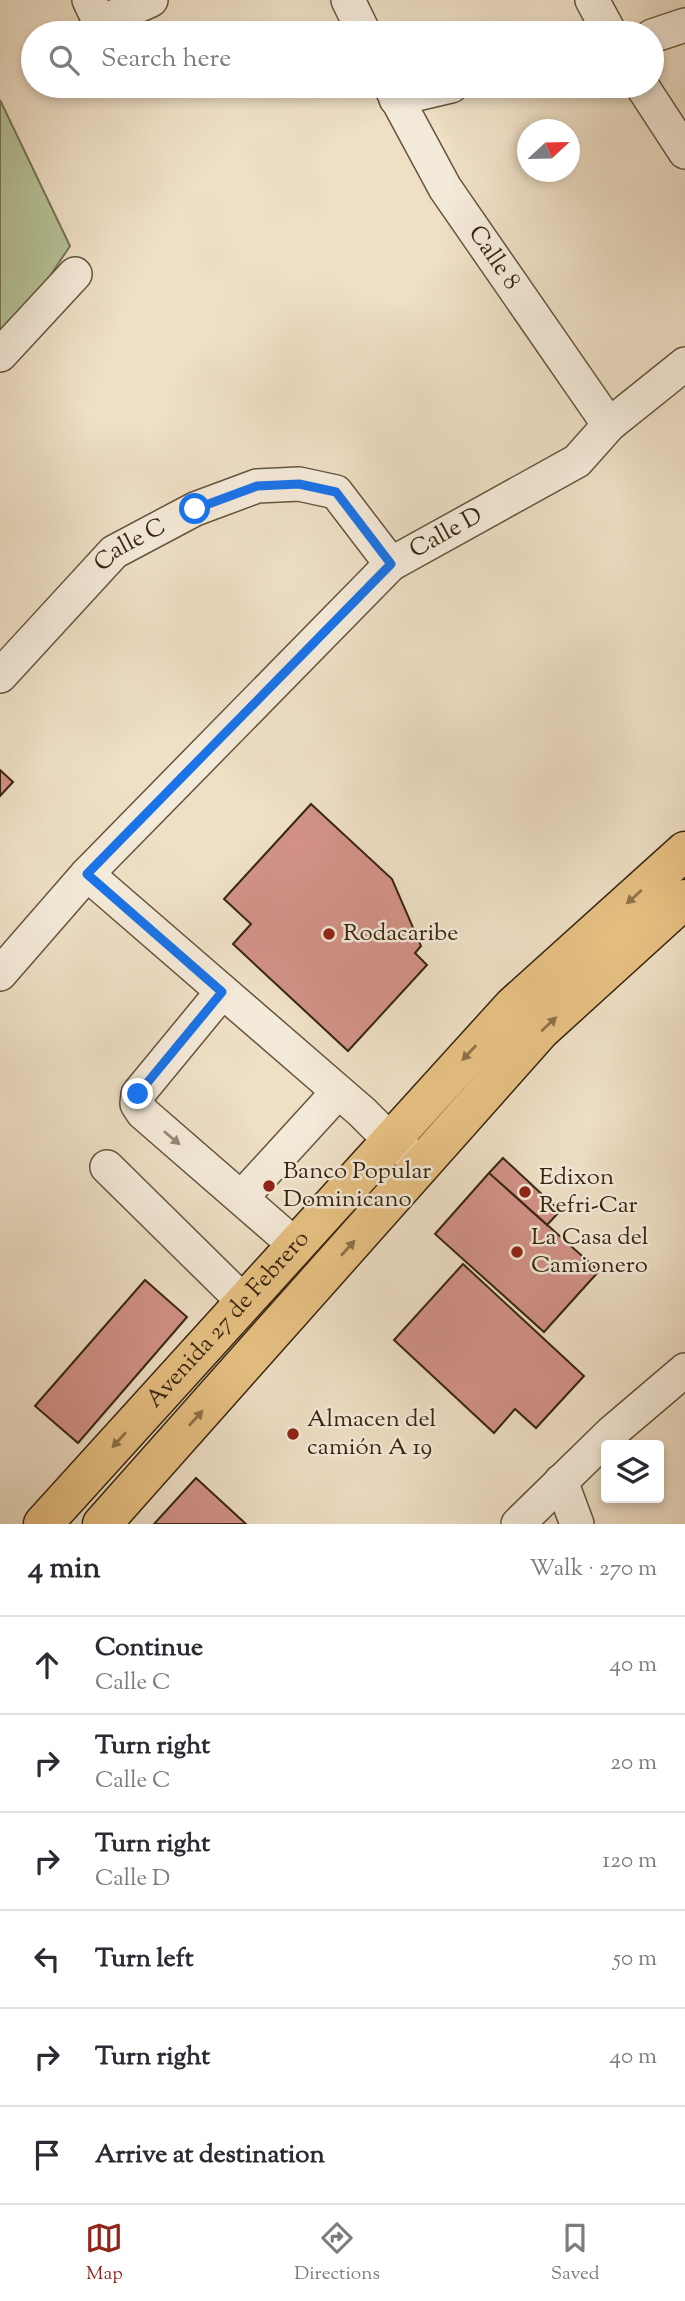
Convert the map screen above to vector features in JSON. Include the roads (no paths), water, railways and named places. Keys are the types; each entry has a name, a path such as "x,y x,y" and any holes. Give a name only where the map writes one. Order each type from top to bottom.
{"main road":[{"name":"Avenida 27 de Febrero","path":"43,1524 513,1006 685,851"},
{"name":"Avenida 27 de Febrero","path":"102,1524 541,1030 685,898"}],"street":[{"path":"89,0 99,21"},
{"path":"104,21 151,0"},
{"path":"348,0 358,21"},
{"path":"592,0 603,21"},
{"path":"664,32 685,25"},
{"name":"Calle 8","path":"396,98 445,188 609,425"},
{"path":"650,98 685,152"},
{"path":"0,355 75,274"},
{"name":"Calle D","path":"7,952 391,564 577,461 609,425 685,364"},
{"name":"Calle C","path":"0,676 114,552 195,509 257,486 299,484 336,492 391,564"},
{"path":"87,874 390,1140 423,1164"},
{"path":"222,992 138,1094 137,1104 143,1113 295,1245"},
{"path":"242,1197 338,1092"},
{"path":"107,1167 244,1302"},
{"path":"518,1524 611,1433 685,1370"},
{"path":"561,1481 577,1524"}],"place":[{"name":"Rodacaribe","path":"329,934"},
{"name":"Banco Popular Dominicano","path":"269,1186"},
{"name":"Edixon Refri-Car","path":"525,1192"},
{"name":"La Casa del Camionero","path":"517,1252"},
{"name":"Almacen del camión A 19","path":"293,1434"}]}
